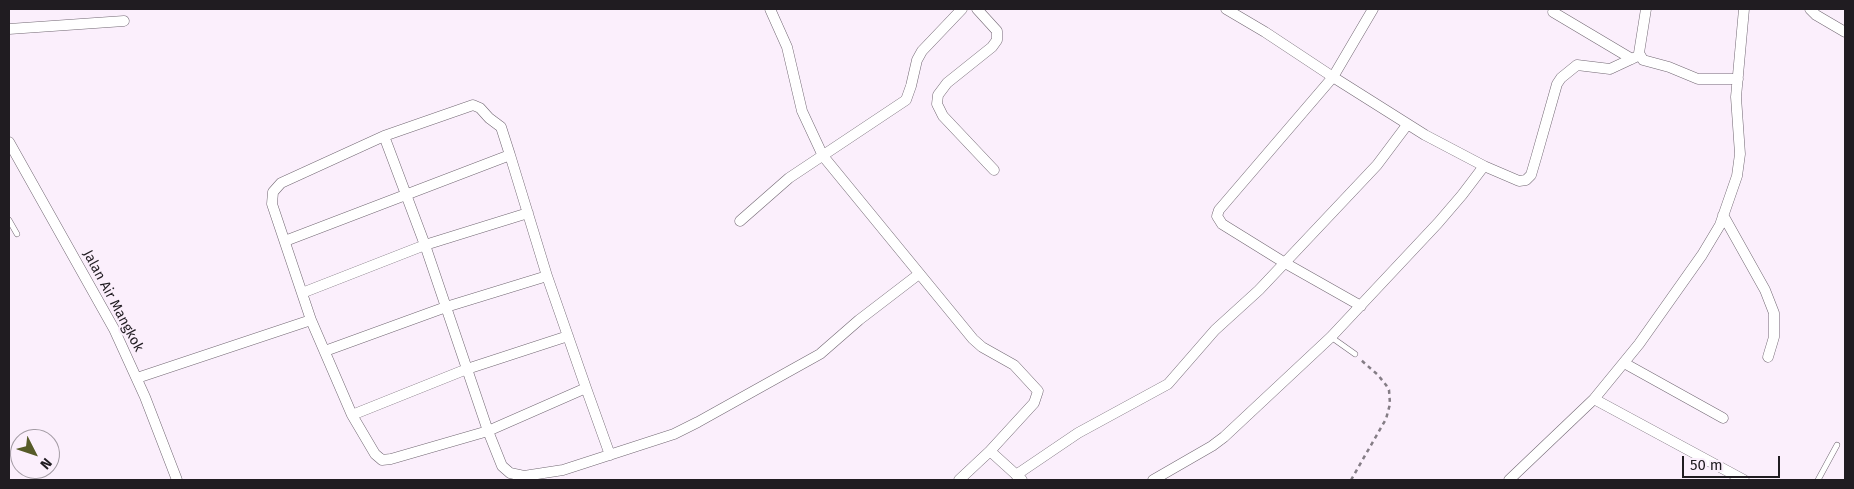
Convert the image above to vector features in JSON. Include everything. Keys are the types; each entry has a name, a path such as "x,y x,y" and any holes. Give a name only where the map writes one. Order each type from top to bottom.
{"street":[{"path":"770,9 787,47 802,111 823,156 973,339 982,347 1014,365 1038,391 1034,404 990,451 959,480"},
{"path":"740,221 789,178 906,100 917,60 922,51 962,9"},
{"path":"977,9 997,31 997,40 992,47 947,83 938,95 937,104 943,116 994,170"},
{"path":"1226,9 1265,32 1407,125 1484,166 1519,182 1526,180 1531,175 1561,78 1577,65 1610,69 1636,57"},
{"path":"1361,306 1285,263 1222,224 1217,216 1219,210 1332,77 1373,9"},
{"path":"1636,57 1646,9"},
{"path":"1509,480 1594,399 1624,363 1702,255 1723,216 1737,176 1740,154 1736,98 1744,9"},
{"path":"1810,9 1816,15 1845,32"},
{"path":"1553,12 1643,60 1669,67 1698,79 1738,79"},
{"path":"9,30 124,21"},
{"path":"586,388 488,430 382,460 375,454 352,415 311,320 272,204 273,192 282,183 384,136 473,105 480,108 500,127 547,276 610,455"},
{"path":"990,451 1019,478 1078,433 1168,384 1215,330 1259,290 1376,165 1407,125"},
{"path":"384,136 425,245 488,430 502,466 510,473 524,476 563,470 674,434 820,354 859,320 919,274"},
{"name":"Jalan Air Mangkok","path":"10,147 114,329 177,480"},
{"path":"285,242 510,155"},
{"path":"1153,480 1224,437 1331,337 1444,216 1484,166"},
{"path":"302,293 425,245 528,214"},
{"path":"1723,216 1765,290 1774,312 1774,337 1768,356"},
{"path":"325,351 446,307 547,276"},
{"path":"136,378 311,320"},
{"path":"352,415 467,368 568,336"},
{"path":"1624,363 1723,418"},
{"path":"1594,399 1744,480"}],"lane":[{"path":"9,220 17,234"},
{"path":"1331,337 1355,354"},
{"path":"1818,480 1837,445"}],"path":[{"path":"1351,480 1386,419 1390,404 1386,385 1355,354"}]}
